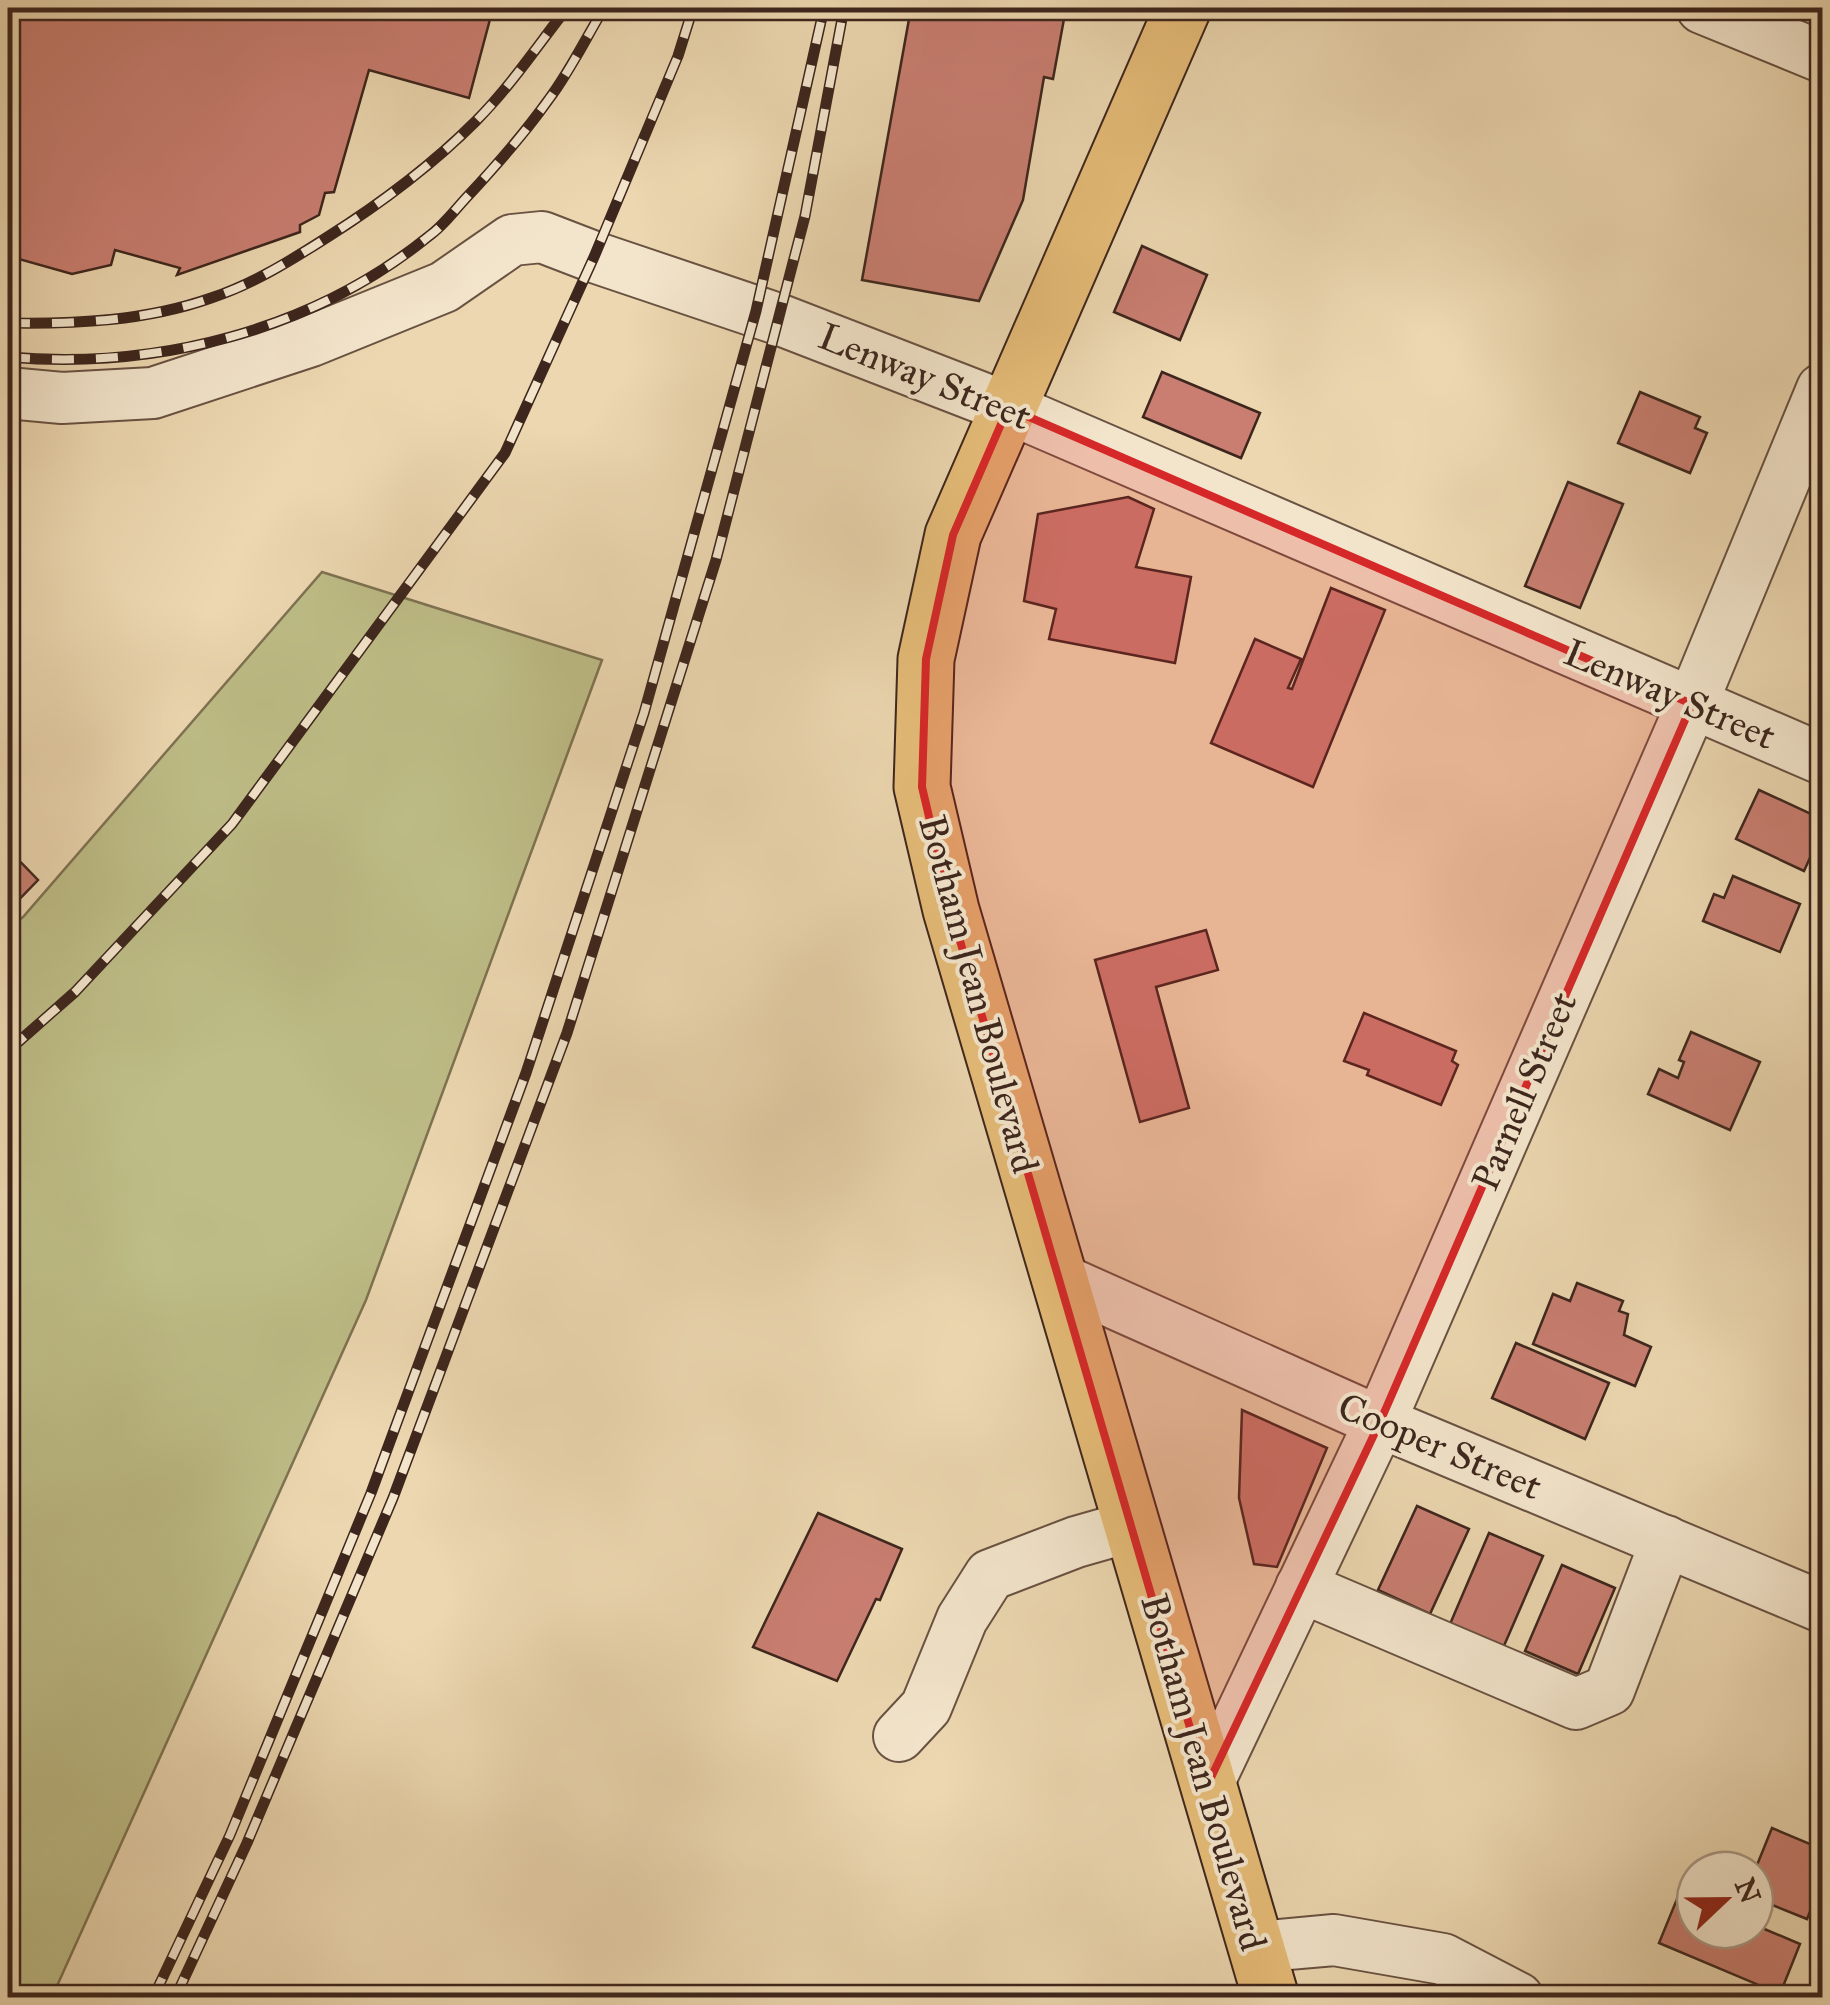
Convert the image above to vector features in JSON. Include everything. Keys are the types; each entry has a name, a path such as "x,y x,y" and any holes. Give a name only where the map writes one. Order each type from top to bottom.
{"main road":[{"name":"Botham Jean Boulevard","path":"1183,8 954,535 926,659 922,787 951,910 1263,1972"}],"street":[{"path":"1702,8 1822,58"},
{"name":"Lenway Street","path":"8,393 62,398 153,393 311,340 444,287 512,240 542,236 594,258 778,319 1008,408 1822,759"},
{"name":"Parnell Street","path":"1207,1786 1380,1422 1692,704 1822,388"},
{"name":"Cooper Street","path":"1060,1279 1380,1422 1822,1607"},
{"path":"899,1736 926,1707 962,1619 990,1575 1076,1542 1132,1526"},
{"path":"1301,1587 1576,1704 1610,1690 1666,1542"},
{"path":"1263,1972 1334,1940 1443,1960 1518,1998"}],"highlighted area":[{"path":"1008,408 1692,704 1380,1422 1207,1786 951,910 922,787 926,659 953,535"}],"shaded area":[{"path":"322,572 602,660 366,1300 52,1997 8,1997 8,928 23,917"}],"building":[{"path":"8,8 493,8 469,98 369,70 334,192 325,193 319,215 300,225 300,232 177,275 180,268 115,250 111,265 72,274 8,256 17,226 8,218"},
{"path":"911,8 1066,8 1053,79 1044,77 1023,200 979,301 862,280"},
{"path":"1142,246 1207,275 1180,340 1114,312"},
{"path":"1162,372 1260,413 1241,458 1143,417"},
{"path":"1640,392 1700,417 1695,428 1707,433 1690,473 1618,443"},
{"path":"1568,482 1623,504 1580,608 1525,586"},
{"path":"1128,497 1154,509 1136,567 1191,577 1175,663 1049,639 1056,609 1024,601 1038,514"},
{"path":"1331,588 1385,610 1313,787 1211,743 1255,639 1301,659 1288,688 1292,689"},
{"path":"1759,790 1822,819 1822,831 1804,871 1736,839"},
{"path":"8,849 38,880 8,911"},
{"path":"1733,876 1800,904 1780,952 1703,921 1714,894 1724,898"},
{"path":"1206,930 1218,970 1156,987 1189,1108 1140,1122 1095,960"},
{"path":"1364,1013 1456,1051 1452,1061 1458,1065 1441,1105 1367,1075 1369,1070 1344,1061"},
{"path":"1691,1032 1760,1062 1730,1130 1648,1094 1659,1069 1678,1078 1684,1062 1679,1060"},
{"path":"1577,1283 1623,1301 1619,1311 1628,1314 1624,1335 1651,1347 1635,1386 1533,1344 1553,1294 1570,1301"},
{"path":"1516,1343 1609,1383 1585,1439 1492,1398"},
{"path":"1242,1410 1327,1448 1277,1567 1254,1564 1239,1498"},
{"path":"1822,1433 1822,1463 1811,1457"},
{"path":"1417,1506 1469,1529 1430,1614 1378,1590"},
{"path":"818,1513 902,1549 837,1681 753,1647"},
{"path":"1489,1533 1543,1556 1503,1648 1450,1624"},
{"path":"1562,1565 1615,1588 1578,1674 1525,1651"},
{"path":"1772,1828 1822,1849 1822,1882 1807,1919 1775,1906 1775,1850 1763,1850"},
{"path":"1675,1904 1675,1950 1659,1943"},
{"path":"1775,1933 1800,1944 1780,1994 1676,1950 1775,1950"}],"railway":[{"path":"8,323 85,322 161,312 227,292 271,271 366,212 441,153 500,94 567,8"},
{"path":"8,357 120,357 230,337 335,297 383,269 439,228 509,150 557,88 604,8"},
{"path":"8,1051 75,992 232,824 505,453 594,257 678,56 693,8"},
{"path":"153,1998 230,1835 371,1493 526,1073 644,713 756,311 824,8"},
{"path":"175,1998 247,1843 393,1498 567,1033 716,560 805,216 844,8"}]}
